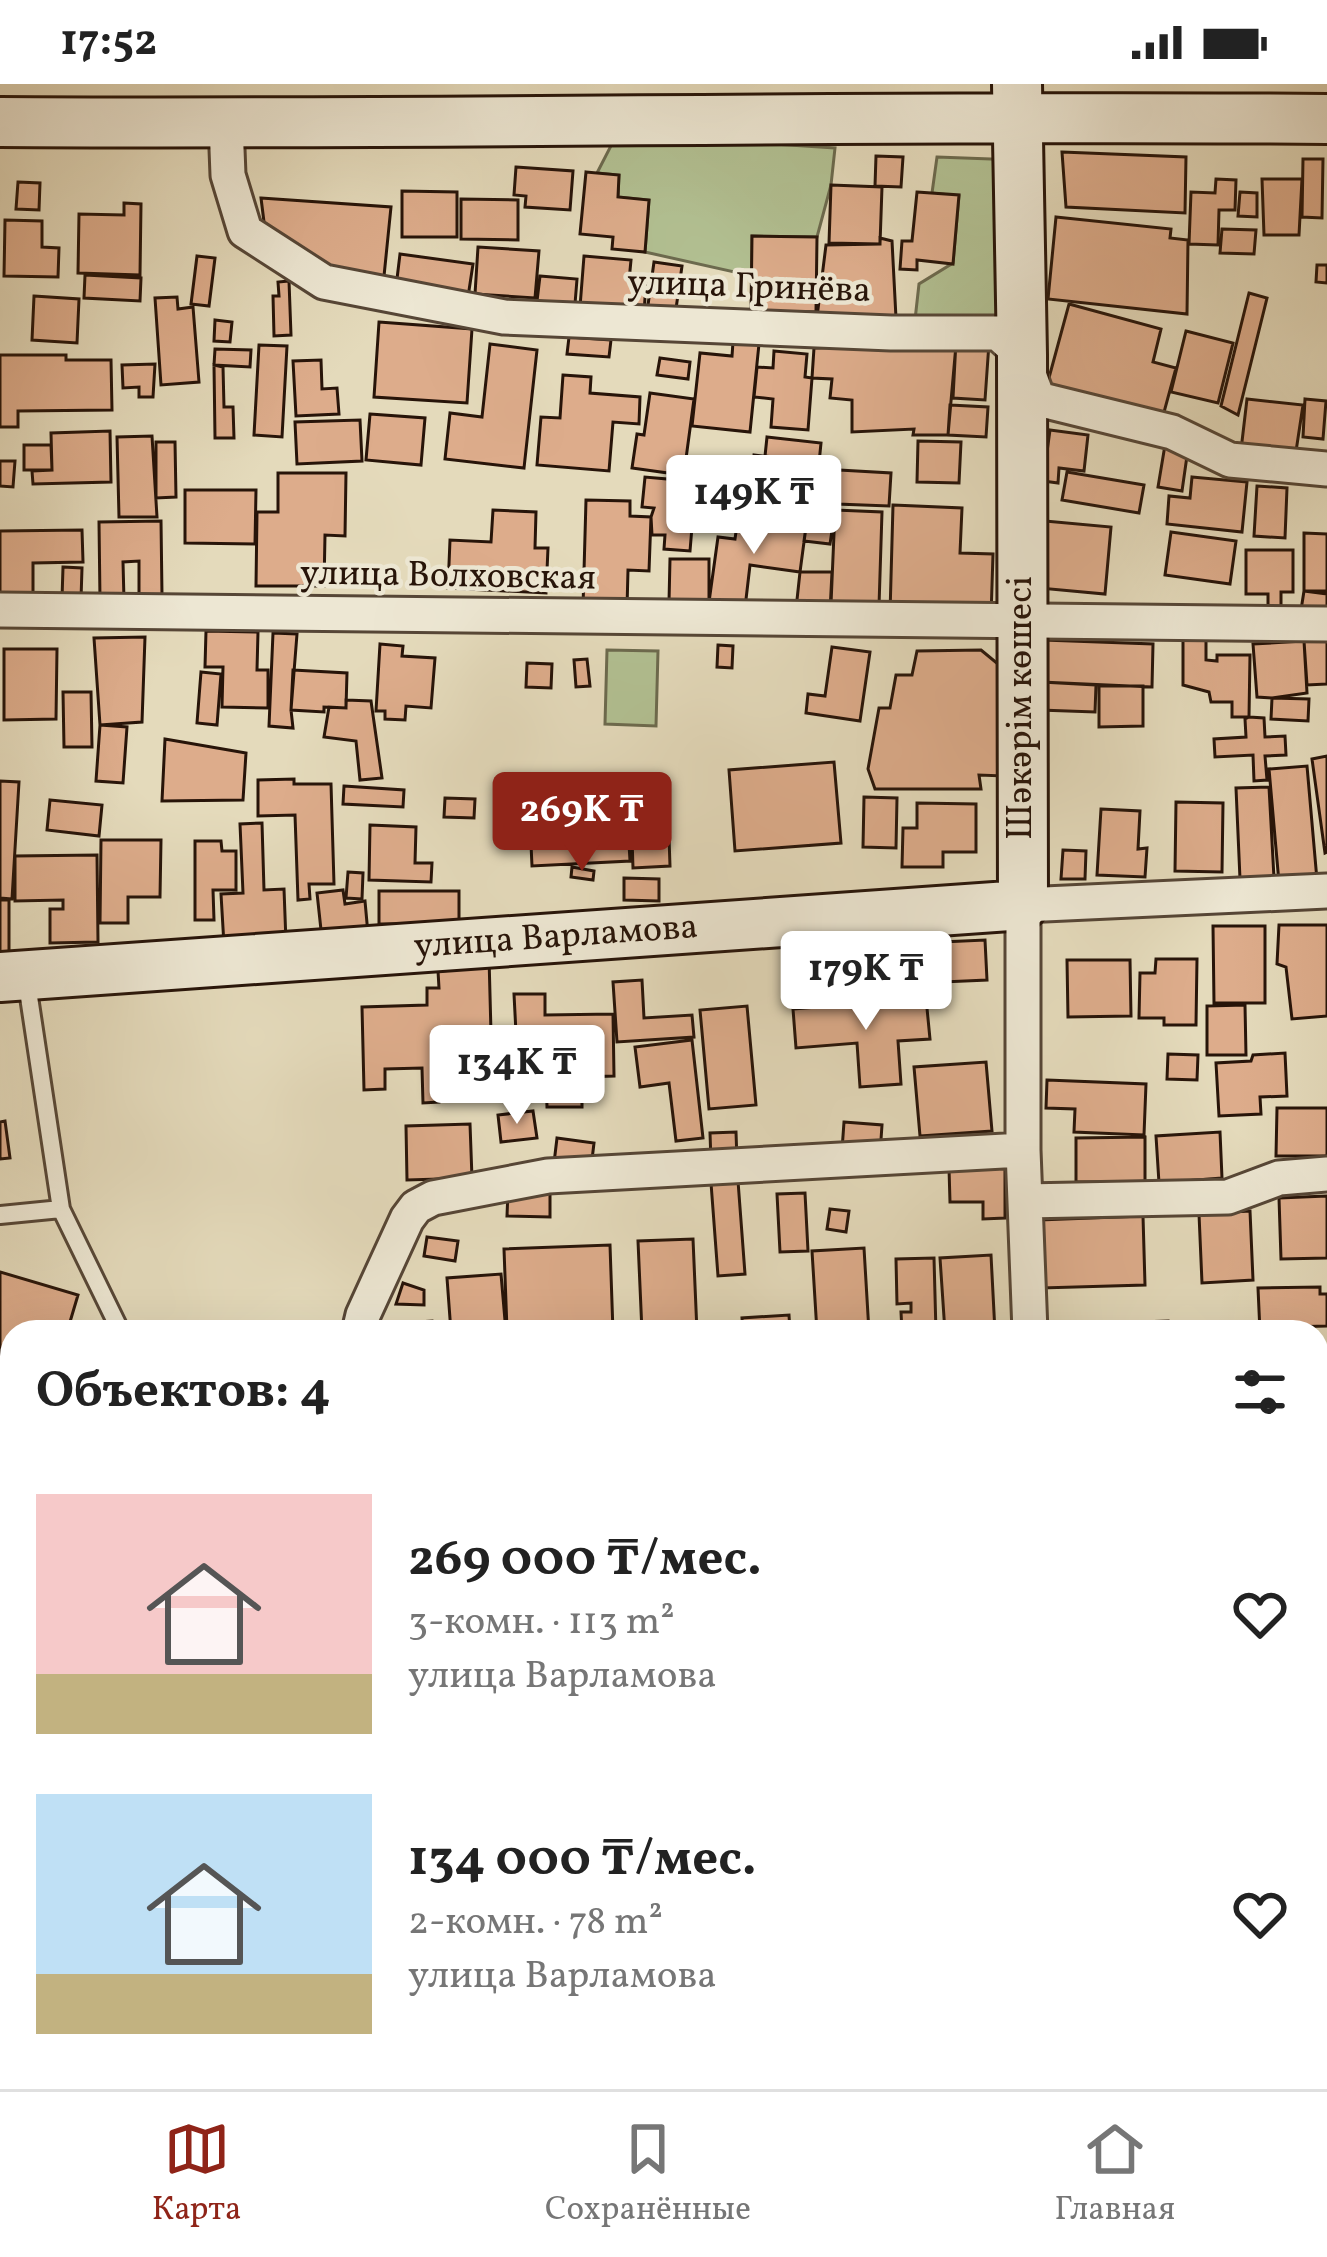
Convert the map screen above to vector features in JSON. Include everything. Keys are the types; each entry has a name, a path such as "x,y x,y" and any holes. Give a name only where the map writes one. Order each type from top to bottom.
{"street":[{"path":"0,122 226,123 1017,100 1327,119"},
{"name":"Шәкәрім көшесі","path":"1017,100 1023,1150 1029,1320"},
{"name":"улица Гринёва","path":"226,123 228,176 245,231 324,282 504,317 998,333 1022,355"},
{"path":"1022,355 1038,399 1172,432 1230,460 1327,469"},
{"name":"улица Волховская","path":"0,610 1327,624"},
{"name":"улица Варламова","path":"13,976 1023,905 1327,891"},
{"path":"362,1320 407,1219 416,1207 433,1198 548,1176 1023,1150"},
{"path":"1024,1201 1228,1197 1280,1178 1327,1174"}],"lane":[{"path":"13,976 61,1209 115,1320"},
{"path":"0,1215 61,1209"}],"green space":[{"path":"617,134 835,148 817,237 752,236 752,276 645,252 649,200 618,197 619,175 597,173"},
{"path":"937,157 1018,160 1022,329 915,320 919,284 953,263 959,196 932,193"},
{"path":"607,650 658,651 656,726 605,724"}],"building":[{"path":"1062,152 1186,157 1185,213 1066,207"},
{"path":"876,156 903,157 901,187 875,186"},
{"path":"1303,159 1323,159 1322,218 1302,217"},
{"path":"516,167 573,171 570,210 525,207 526,196 514,195"},
{"path":"586,172 619,175 618,197 649,200 645,252 612,249 613,237 580,234"},
{"path":"1216,179 1236,180 1235,210 1219,210 1218,245 1189,244 1191,192 1215,193"},
{"path":"1262,179 1302,179 1299,235 1264,235"},
{"path":"18,182 40,183 39,210 16,209"},
{"path":"831,185 882,187 880,244 829,243"},
{"path":"402,191 457,192 457,237 402,237"},
{"path":"917,192 959,195 953,264 917,260 917,270 900,269 902,241 912,241"},
{"path":"1240,192 1257,193 1257,217 1238,216"},
{"path":"261,198 391,207 383,286 320,267 266,238"},
{"path":"461,199 518,200 518,240 461,239"},
{"path":"124,203 141,204 140,275 78,273 79,214 124,215"},
{"path":"1056,217 1171,229 1170,238 1188,240 1187,314 1048,299"},
{"path":"5,220 42,221 42,247 59,248 58,277 4,276"},
{"path":"1222,229 1256,230 1254,254 1220,253"},
{"path":"752,236 817,237 816,312 751,311"},
{"path":"880,238 892,241 896,318 816,325 826,245 880,244"},
{"path":"478,247 539,251 535,298 475,294"},
{"path":"400,254 473,264 468,297 396,287"},
{"path":"197,256 215,258 209,306 191,304"},
{"path":"584,256 631,260 629,281 646,283 644,313 580,307"},
{"path":"654,262 682,266 675,316 647,312"},
{"path":"1317,265 1327,265 1327,283 1316,282"},
{"path":"85,275 141,278 140,301 84,298"},
{"path":"540,276 577,279 575,304 537,301"},
{"path":"289,281 291,335 274,336 273,296 279,296 278,282"},
{"path":"1249,293 1267,298 1238,415 1221,406"},
{"path":"34,296 79,299 77,343 32,340"},
{"path":"177,297 178,309 193,307 199,382 161,385 155,298"},
{"path":"1069,304 1161,329 1153,362 1176,368 1163,416 1047,385"},
{"path":"215,320 232,322 230,342 214,341"},
{"path":"379,322 472,329 467,403 374,397"},
{"path":"1186,331 1233,343 1218,403 1171,392"},
{"path":"569,337 611,340 609,357 567,354"},
{"path":"956,341 989,343 985,400 953,398"},
{"path":"733,342 759,344 750,432 692,426 700,353 732,356"},
{"path":"490,344 537,350 524,468 445,459 450,413 482,417"},
{"path":"259,345 287,346 282,437 254,435"},
{"path":"956,345 948,435 913,435 914,429 852,432 852,400 830,398 832,379 812,378 814,348"},
{"path":"215,349 251,350 250,367 214,365"},
{"path":"774,351 807,354 805,377 812,378 808,430 771,427 773,399 754,397 757,367 773,368"},
{"path":"0,355 111,360 112,410 18,411 18,427 0,427"},
{"path":"660,358 690,362 688,379 657,375"},
{"path":"321,360 322,389 337,388 339,414 296,416 293,361"},
{"path":"155,364 153,397 139,397 139,387 123,388 122,365"},
{"path":"214,365 223,367 224,407 233,407 234,438 215,438"},
{"path":"563,375 591,377 590,393 640,397 639,424 613,422 609,471 537,465 541,417 560,418"},
{"path":"650,393 694,399 685,466 669,464 668,473 632,468 637,434 644,435"},
{"path":"1247,399 1303,405 1295,458 1241,450"},
{"path":"1305,399 1326,401 1323,439 1303,437"},
{"path":"950,405 988,407 986,437 948,435"},
{"path":"370,414 425,418 421,465 366,460"},
{"path":"360,420 362,461 297,464 295,422"},
{"path":"1050,430 1088,435 1084,471 1059,468 1058,483 1043,481"},
{"path":"110,431 111,482 33,484 32,471 52,470 51,433"},
{"path":"152,436 157,517 119,517 117,437"},
{"path":"767,437 821,443 819,463 765,456"},
{"path":"918,441 961,442 959,483 917,482"},
{"path":"156,442 175,442 176,497 156,498"},
{"path":"24,445 51,445 52,470 24,470"},
{"path":"1165,445 1188,449 1182,491 1158,487"},
{"path":"754,455 819,463 816,494 750,485"},
{"path":"0,461 15,461 13,487 0,486"},
{"path":"669,464 697,466 690,551 664,549 665,535 652,535 654,508 642,507 645,477 668,479"},
{"path":"839,470 891,473 889,506 837,504"},
{"path":"1067,472 1144,485 1139,513 1062,500"},
{"path":"278,473 346,473 345,536 325,535 324,586 256,586 257,512 278,512"},
{"path":"1192,477 1247,482 1242,532 1167,524 1169,496 1190,498"},
{"path":"1257,486 1287,488 1285,538 1254,536"},
{"path":"185,490 256,490 255,544 185,543"},
{"path":"586,500 630,501 630,516 651,517 649,571 628,570 627,608 583,607"},
{"path":"794,504 835,510 830,544 804,541 806,527 792,525"},
{"path":"893,505 962,508 960,553 993,554 991,617 890,614"},
{"path":"493,510 536,512 535,548 548,548 546,593 448,588 450,540 491,542"},
{"path":"835,510 882,512 879,606 831,604"},
{"path":"738,518 806,527 800,572 750,565 745,608 709,602 718,537 735,539"},
{"path":"161,521 162,595 139,595 139,561 123,562 124,600 100,600 99,522"},
{"path":"1045,521 1111,527 1105,594 1039,588"},
{"path":"82,530 83,562 33,563 33,600 0,601 0,531"},
{"path":"1171,532 1236,541 1230,584 1165,575"},
{"path":"1304,533 1327,534 1327,591 1304,591"},
{"path":"1246,550 1293,550 1293,592 1281,592 1281,607 1268,607 1268,594 1246,594"},
{"path":"670,559 709,559 709,602 669,602"},
{"path":"63,567 82,568 81,599 62,599"},
{"path":"800,572 832,572 830,611 796,609"},
{"path":"1304,591 1327,594 1327,614 1301,610"},
{"path":"206,631 258,632 257,670 268,670 268,708 222,707 223,667 205,667"},
{"path":"273,633 297,634 293,728 269,726"},
{"path":"145,637 142,722 100,725 94,638"},
{"path":"1183,639 1206,639 1206,660 1217,661 1217,655 1250,655 1249,717 1232,717 1232,702 1211,702 1209,692 1183,685"},
{"path":"1327,639 1327,684 1307,685 1304,641"},
{"path":"1043,640 1153,644 1152,687 1041,682"},
{"path":"1304,641 1307,693 1257,697 1253,644"},
{"path":"380,644 403,646 402,656 435,658 431,708 406,706 405,720 385,719 385,711 376,711"},
{"path":"718,645 733,646 732,668 717,667"},
{"path":"832,647 870,652 860,721 806,713 808,694 825,696"},
{"path":"4,649 57,649 56,719 4,720"},
{"path":"981,650 998,664 1004,776 979,775 981,789 875,789 868,769 879,708 890,708 896,675 912,675 917,651"},
{"path":"587,659 590,686 576,687 574,660"},
{"path":"527,663 552,664 551,688 526,687"},
{"path":"293,670 347,673 346,708 291,710"},
{"path":"201,672 221,674 217,725 197,723"},
{"path":"1041,682 1096,685 1095,712 1040,710"},
{"path":"1099,686 1143,686 1143,726 1099,727"},
{"path":"63,692 91,692 92,747 64,747"},
{"path":"1272,698 1309,699 1308,721 1271,719"},
{"path":"346,700 371,701 382,778 360,780 356,741 324,737 329,707 346,708"},
{"path":"1264,718 1265,737 1285,736 1286,755 1265,756 1267,780 1254,781 1253,755 1215,757 1214,739 1246,737 1245,719"},
{"path":"100,725 127,727 123,783 96,781"},
{"path":"165,739 246,753 243,800 162,801"},
{"path":"1327,756 1327,852 1325,853 1312,759"},
{"path":"834,762 841,843 735,851 729,770"},
{"path":"1307,766 1317,880 1279,883 1269,769"},
{"path":"625,775 630,861 532,866 528,780"},
{"path":"294,779 294,784 331,784 334,884 309,884 310,899 298,900 295,815 258,816 258,780"},
{"path":"0,781 19,782 12,899 0,898"},
{"path":"344,786 404,790 403,807 343,804"},
{"path":"1269,787 1274,878 1240,879 1236,788"},
{"path":"864,797 897,798 896,848 863,847"},
{"path":"445,798 475,799 474,818 444,817"},
{"path":"50,800 102,805 99,836 47,830"},
{"path":"1176,802 1223,803 1222,872 1175,871"},
{"path":"917,803 976,804 976,852 943,852 943,867 902,867 903,828 917,828"},
{"path":"668,808 670,866 633,868 631,809"},
{"path":"1101,809 1140,811 1138,849 1147,848 1145,877 1097,875"},
{"path":"262,823 264,890 284,889 286,942 224,945 221,894 243,893 240,824"},
{"path":"370,825 416,827 415,863 432,863 431,882 369,880"},
{"path":"101,840 161,840 160,897 128,897 128,923 100,923"},
{"path":"195,841 221,841 222,851 236,851 236,890 213,890 214,920 195,920"},
{"path":"1063,850 1086,851 1085,879 1061,879"},
{"path":"97,855 98,942 50,943 50,909 63,909 63,900 15,901 15,856"},
{"path":"572,867 594,871 593,880 571,877"},
{"path":"348,872 363,873 362,899 346,898"},
{"path":"624,878 659,879 659,901 624,900"},
{"path":"343,890 345,904 365,901 368,934 322,939 317,893"},
{"path":"379,891 459,891 459,924 379,924"},
{"path":"0,900 9,900 9,954 0,954"},
{"path":"1279,925 1327,925 1327,1016 1292,1019 1286,967 1277,964"},
{"path":"1213,926 1265,926 1265,1003 1214,1003"},
{"path":"985,940 987,980 943,982 942,942"},
{"path":"880,943 921,943 920,980 893,980 892,998 855,998 856,960 880,960"},
{"path":"489,957 491,1033 469,1034 471,1088 439,1089 439,1102 423,1103 422,1068 385,1069 385,1089 364,1090 362,1007 427,1005 427,988 439,988 438,971 455,970 454,958"},
{"path":"1156,959 1197,959 1196,1025 1164,1025 1164,1018 1139,1018 1140,973 1155,973"},
{"path":"1067,960 1130,960 1131,1016 1068,1017"},
{"path":"642,980 644,1018 692,1015 694,1037 617,1042 613,982"},
{"path":"791,981 829,981 829,1005 792,1006"},
{"path":"514,994 545,994 545,1015 613,1014 614,1076 582,1077 582,1107 547,1107 546,1075 518,1072"},
{"path":"926,998 930,1039 898,1041 901,1084 860,1087 857,1043 796,1048 793,1009"},
{"path":"1245,1005 1246,1055 1207,1055 1207,1006"},
{"path":"747,1006 756,1105 709,1109 700,1010"},
{"path":"692,1040 703,1138 676,1141 669,1083 640,1087 635,1047"},
{"path":"1285,1053 1287,1096 1260,1097 1261,1114 1219,1116 1216,1063"},
{"path":"1168,1054 1198,1055 1197,1080 1167,1079"},
{"path":"986,1062 992,1131 920,1136 914,1067"},
{"path":"1047,1080 1146,1084 1144,1135 1074,1132 1075,1109 1046,1108"},
{"path":"1277,1108 1327,1108 1327,1156 1276,1156"},
{"path":"533,1111 537,1138 501,1142 498,1115"},
{"path":"5,1121 10,1158 0,1159 0,1122"},
{"path":"844,1122 882,1125 880,1154 842,1150"},
{"path":"470,1124 472,1178 407,1180 406,1126"},
{"path":"736,1132 737,1161 711,1162 710,1133"},
{"path":"1220,1132 1222,1178 1159,1183 1156,1136"},
{"path":"1145,1137 1145,1182 1076,1182 1076,1138"},
{"path":"557,1138 594,1143 591,1168 554,1163"},
{"path":"949,1168 1005,1168 1005,1218 983,1219 983,1202 950,1202"},
{"path":"738,1181 745,1274 718,1276 711,1183"},
{"path":"508,1191 550,1192 550,1217 507,1216"},
{"path":"805,1193 808,1251 780,1252 777,1194"},
{"path":"1327,1196 1327,1258 1281,1259 1279,1198"},
{"path":"830,1209 849,1211 846,1232 827,1229"},
{"path":"1250,1211 1253,1280 1202,1283 1199,1214"},
{"path":"1143,1216 1145,1285 1041,1288 1039,1220"},
{"path":"427,1237 458,1241 455,1261 424,1256"},
{"path":"693,1239 696,1320 641,1320 638,1241"},
{"path":"610,1245 613,1320 507,1320 504,1249"},
{"path":"864,1248 868,1320 816,1320 812,1251"},
{"path":"991,1255 994,1320 944,1320 940,1258"},
{"path":"934,1258 936,1320 901,1320 901,1312 911,1312 911,1303 897,1304 896,1259"},
{"path":"0,1272 78,1295 71,1320 0,1320"},
{"path":"501,1274 505,1320 450,1320 447,1278"},
{"path":"403,1283 424,1290 424,1305 396,1304"},
{"path":"1320,1287 1320,1294 1327,1294 1327,1320 1259,1320 1258,1288"},
{"path":"789,1315 789,1320 742,1320"}]}
